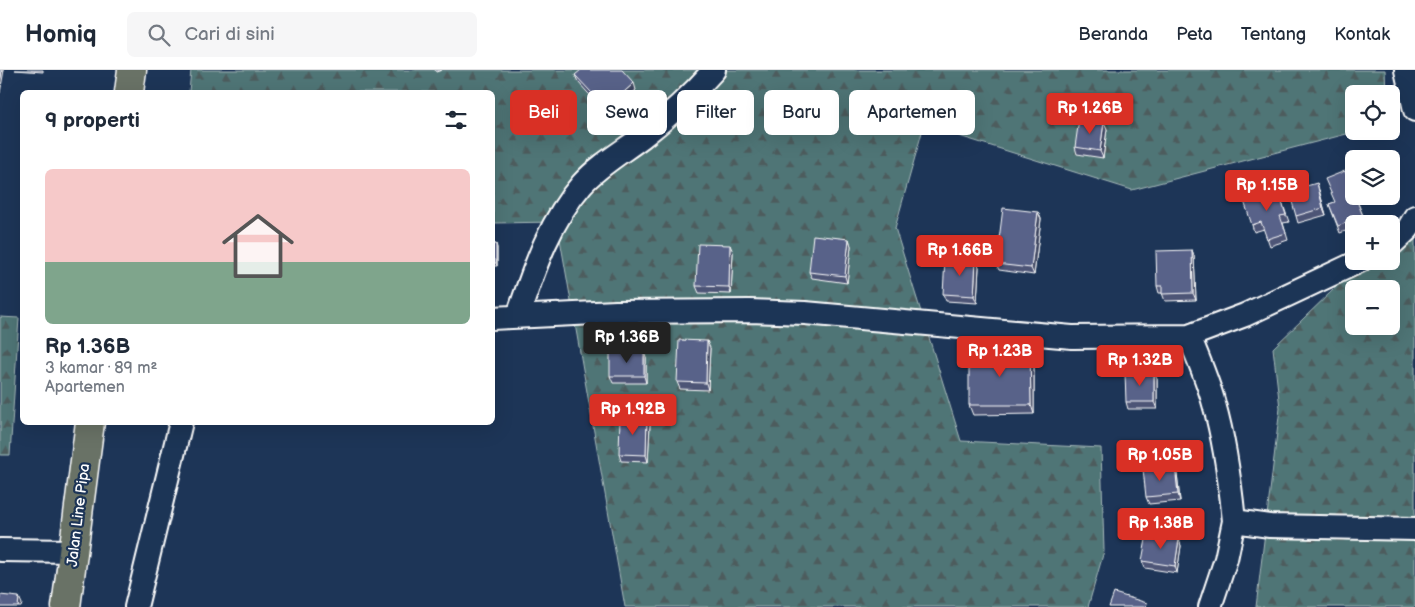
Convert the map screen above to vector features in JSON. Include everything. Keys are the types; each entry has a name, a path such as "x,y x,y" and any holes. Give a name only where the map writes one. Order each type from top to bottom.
{"main road":[{"path":"129,90 132,70"},
{"name":"Jalan Line Pipa","path":"66,607 90,425"}],"street":[{"path":"518,316 547,239 558,216 583,183 598,169 672,112 714,70"},
{"path":"1406,70 1415,110"},
{"path":"1400,237 1408,229 1415,217"},
{"path":"495,318 616,312 750,311 805,313 1072,336 1189,336 1245,315 1345,268"},
{"path":"1189,336 1214,403 1223,440 1234,521 1226,560 1210,607"},
{"path":"136,607 180,425"},
{"path":"1234,521 1270,526 1415,529"},
{"path":"0,550 73,551"}],"green space":[{"path":"191,70 1385,70 1386,85 1345,85 1345,134 1132,190 956,135 975,135 975,90 849,90 849,135 921,135 895,228 961,441 1101,448 1104,551 1088,607 625,607 557,222 495,223 495,90 189,90"},
{"path":"1415,212 1415,607 1256,607 1280,408 1273,348 1354,270 1400,270 1400,226"},
{"path":"0,317 19,318 10,455 0,455"}],"building":[{"path":"581,70 622,70 634,83 626,90 589,90 575,75"},
{"path":"1079,119 1104,122 1100,151 1075,147"},
{"path":"1345,171 1345,205 1359,205 1363,215 1345,215 1345,223 1338,226 1329,204 1335,202 1325,179"},
{"path":"1317,183 1323,208 1296,216 1289,191"},
{"path":"1277,187 1286,215 1280,216 1286,233 1267,239 1261,222 1252,225 1243,198"},
{"path":"1003,208 1038,212 1031,268 996,264"},
{"path":"813,235 849,239 845,276 809,272"},
{"path":"495,244 496,244 495,263"},
{"path":"698,244 730,245 729,287 696,286"},
{"path":"1192,250 1193,293 1162,294 1162,286 1157,286 1156,251"},
{"path":"945,259 976,260 974,296 943,294"},
{"path":"679,340 707,341 706,383 677,382"},
{"path":"969,350 1030,350 1031,405 969,405"},
{"path":"610,351 644,351 644,376 610,376"},
{"path":"1125,373 1154,373 1154,402 1126,402"},
{"path":"620,417 647,417 646,455 619,454"},
{"path":"1175,466 1178,494 1146,497 1143,469"},
{"path":"1147,534 1179,539 1175,566 1142,561"},
{"path":"1114,593 1147,603 1146,607 1109,607"},
{"path":"0,595 19,597 18,607 0,607"}]}
